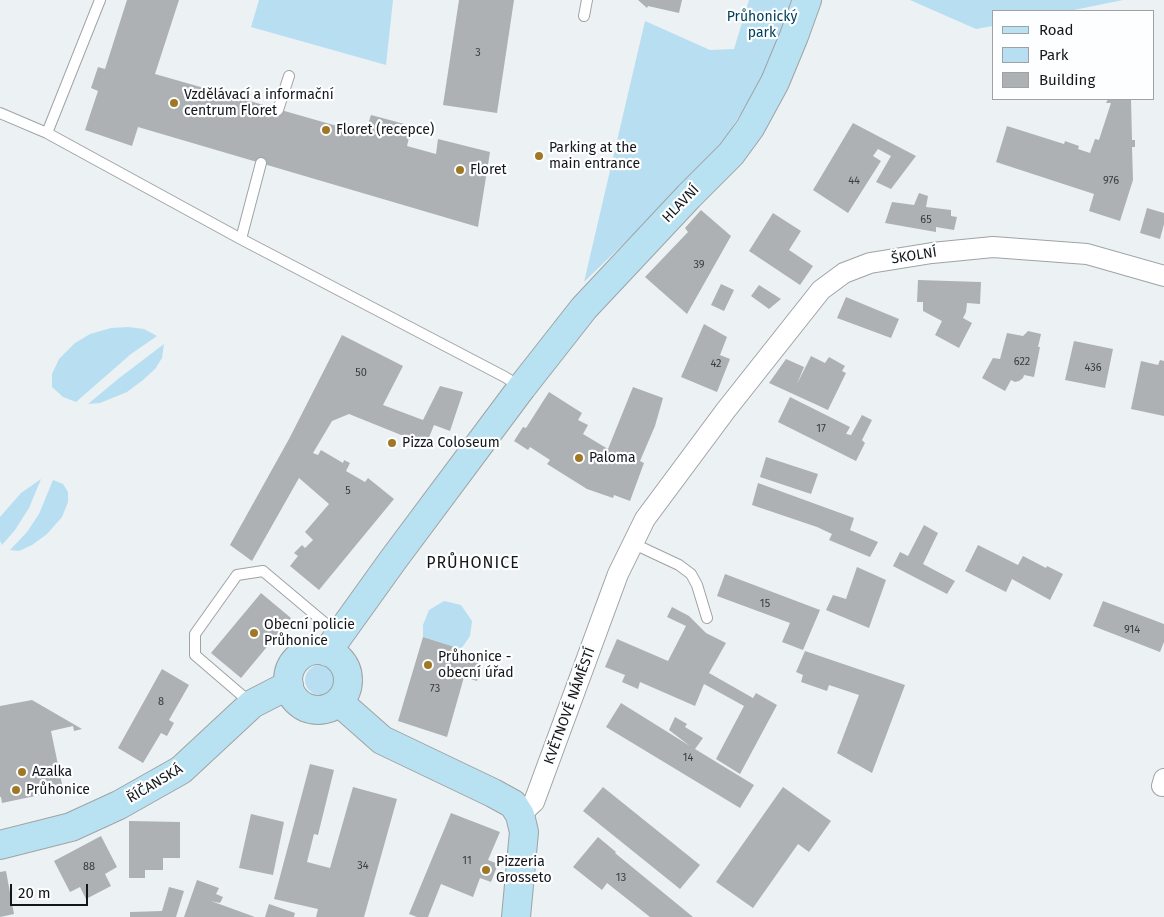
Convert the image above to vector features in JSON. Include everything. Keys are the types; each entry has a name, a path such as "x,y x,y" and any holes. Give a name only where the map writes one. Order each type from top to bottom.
{"street":[{"name":"HLAVNÍ","path":"522,388 584,308 731,154 750,128 775,82 807,0"},
{"name":"ŠKOLNÍ","path":"726,410 821,290 844,273 870,263 932,253 1002,248 1087,254 1164,276"},
{"path":"333,643 334,655 342,662 347,672 349,682 345,694 339,702 328,709 307,708 292,695 289,676 292,666 297,659 306,653 333,643 522,388"},
{"name":"KVĚTNOVÉ NÁMĚSTÍ","path":"520,815 534,802 618,574 632,543 645,519 726,410"},
{"name":"ŘÍČANSKÁ","path":"0,845 71,827 119,805 181,770 252,704 289,685"},
{"path":"339,702 382,740 493,792 512,804 520,815 524,832 516,917"}],"lane":[{"path":"47,132 100,0"},
{"path":"584,16 587,0"},
{"path":"278,110 289,76"},
{"path":"0,113 47,132 241,239 505,377 522,388"},
{"path":"241,239 261,163"},
{"path":"632,543 679,565 691,574 698,585 707,618"},
{"path":"252,704 195,655 194,634 237,576 263,571 333,643"}],"green space":[{"path":"259,0 393,0 386,65 251,27"},
{"name":"Průhonický park","path":"749,0 791,0 770,66 715,155 584,282 645,21 710,50 734,49"},
{"path":"910,0 1123,0 1074,10 992,10 992,26 976,29"},
{"path":"128,327 144,329 157,336 131,354 76,402 63,397 52,387 52,374 59,359 75,343 90,334 111,328"},
{"path":"164,344 162,358 155,369 143,380 127,392 100,403 88,404 118,379"},
{"path":"41,479 29,508 15,530 2,545 0,541 0,517 21,493"},
{"path":"53,480 63,484 68,492 68,502 62,517 47,534 32,545 19,551 10,550 27,532 39,514"},
{"path":"444,601 461,605 472,621 470,636 461,649 423,637 423,625 429,610"},
{"path":"320,665 326,666 334,674 334,686 326,694 320,695 314,694 306,686 305,680 306,674 314,666"}],"building":[{"name":"Vzdělávací a informační centrum Floret","path":"127,0 179,0 155,74 365,134 371,115 412,126 407,146 436,154 438,139 490,152 478,227 138,127 132,146 85,130 98,91 91,88 98,67 105,69"},
{"path":"459,0 514,0 497,113 443,105"},
{"path":"638,0 682,0 679,13 648,6 647,8"},
{"path":"1108,100 1131,100 1132,140 1135,140 1135,147 1132,147 1133,180 1120,221 1089,211 1094,194 996,162 1007,126 1064,144 1065,141 1079,146 1078,149 1090,153 1095,139 1099,140 1111,103 1106,103"},
{"path":"853,123 916,156 891,189 876,182 891,156 878,149 873,156 881,161 848,213 813,190"},
{"path":"919,193 928,196 926,207 951,210 951,216 957,217 954,230 936,227 936,232 885,223 892,202 914,205"},
{"path":"1147,208 1164,213 1164,224 1160,239 1140,233"},
{"path":"701,210 731,236 687,314 645,277 688,232 685,228"},
{"path":"773,213 801,231 789,250 813,266 800,285 749,251"},
{"path":"918,280 981,282 980,304 967,303 963,318 972,323 959,348 935,335 942,321 923,311 923,302 917,302"},
{"path":"721,284 734,290 724,311 711,305"},
{"path":"759,285 781,299 769,309 751,296"},
{"path":"846,297 899,319 891,338 837,318"},
{"path":"704,324 727,337 720,355 730,359 717,392 681,377"},
{"path":"1028,331 1041,334 1034,377 1024,375 1019,381 1011,380 1005,391 982,378 993,358 1000,359 1007,333 1023,336"},
{"path":"342,335 403,366 383,405 423,420 440,386 463,392 450,431 434,425 426,445 349,414 332,421 313,453 318,455 321,450 343,463 344,460 350,463 346,471 365,482 368,478 394,499 319,590 290,566 298,556 294,553 302,545 305,548 313,540 305,532 329,504 299,478 252,561 230,545 289,439"},
{"path":"1074,341 1113,349 1105,388 1065,380"},
{"path":"811,356 825,363 829,357 845,366 842,371 846,373 828,410 769,383 786,359 804,367 797,384"},
{"path":"1160,360 1164,361 1164,416 1131,409 1141,361 1158,365"},
{"path":"633,387 663,398 655,426 640,461 644,463 630,501 614,495 613,498 587,489 547,464 550,460 530,447 528,450 514,441 523,427 526,428 549,392 582,413 578,420 588,425 583,434 608,449"},
{"path":"790,397 850,427 846,434 851,435 862,415 872,420 862,440 865,443 856,461 778,422"},
{"path":"766,457 818,474 811,494 760,477"},
{"path":"758,483 854,518 850,530 878,542 870,557 829,540 832,534 817,527 752,505"},
{"path":"924,525 938,533 923,564 955,581 947,594 893,566 900,552 908,556"},
{"path":"978,545 1018,565 1023,556 1046,568 1047,566 1063,574 1050,600 1012,579 1006,592 965,571"},
{"path":"857,567 886,580 869,628 826,610 833,595 846,599"},
{"path":"725,574 820,610 803,650 782,642 790,623 717,596"},
{"name":"Obecní policie Průhonice","path":"261,593 291,618 241,678 211,653"},
{"path":"1103,601 1164,624 1164,642 1160,652 1093,626"},
{"path":"672,607 689,616 706,633 726,643 709,673 753,698 756,693 777,705 740,774 716,759 744,706 704,684 695,706 640,682 638,689 622,682 625,675 605,667 617,639 668,661 686,626 667,617"},
{"path":"423,637 461,649 458,657 482,664 477,681 464,677 447,737 398,721"},
{"path":"805,651 905,685 872,773 837,753 859,695 829,685 827,691 801,682 803,675 796,672"},
{"path":"162,669 189,685 169,720 174,723 167,736 161,733 143,763 118,748"},
{"path":"32,700 82,729 74,731 73,726 51,731 62,784 39,789 40,795 2,803 0,797 0,706"},
{"path":"621,703 690,746 669,730 675,717 687,724 685,727 703,738 695,749 754,785 740,808 606,727"},
{"path":"310,764 334,770 318,835 314,834 307,862 330,868 353,787 397,799 364,917 316,917 318,909 274,899"},
{"path":"603,787 700,865 680,889 583,811"},
{"path":"783,787 831,821 809,852 798,844 753,908 716,882"},
{"path":"451,813 500,832 488,860 498,864 491,882 480,878 473,897 441,884 428,917 417,917 409,914"},
{"path":"251,814 284,822 273,875 239,868"},
{"path":"129,821 180,822 180,858 163,858 163,870 145,870 145,878 129,878"},
{"path":"101,836 117,867 105,874 111,886 86,899 80,887 70,892 54,861"},
{"path":"598,837 693,917 650,917 607,883 602,890 573,867"},
{"path":"6,871 14,914 0,917 0,872"},
{"path":"197,880 219,888 216,894 223,897 220,903 211,901 255,917 184,917"},
{"path":"169,887 184,891 176,917 130,917 130,912 162,911"},
{"path":"269,904 295,913 294,917 265,917"}],"place":[{"name":"Vzdělávací a informační centrum Floret","path":"174,103"},
{"name":"Floret (recepce)","path":"326,130"},
{"name":"Parking at the main entrance","path":"539,156"},
{"name":"Floret","path":"460,170"},
{"name":"Pizza Coloseum","path":"392,443"},
{"name":"Paloma","path":"579,458"},
{"name":"Obecní policie Průhonice","path":"254,633"},
{"name":"Průhonice - obecní úřad","path":"428,665"},
{"name":"Azalka","path":"22,772"},
{"name":"Průhonice","path":"16,790"},
{"name":"Pizzeria Grosseto","path":"486,870"}],"district":[{"name":"PRŮHONICE","path":"473,564"}]}
